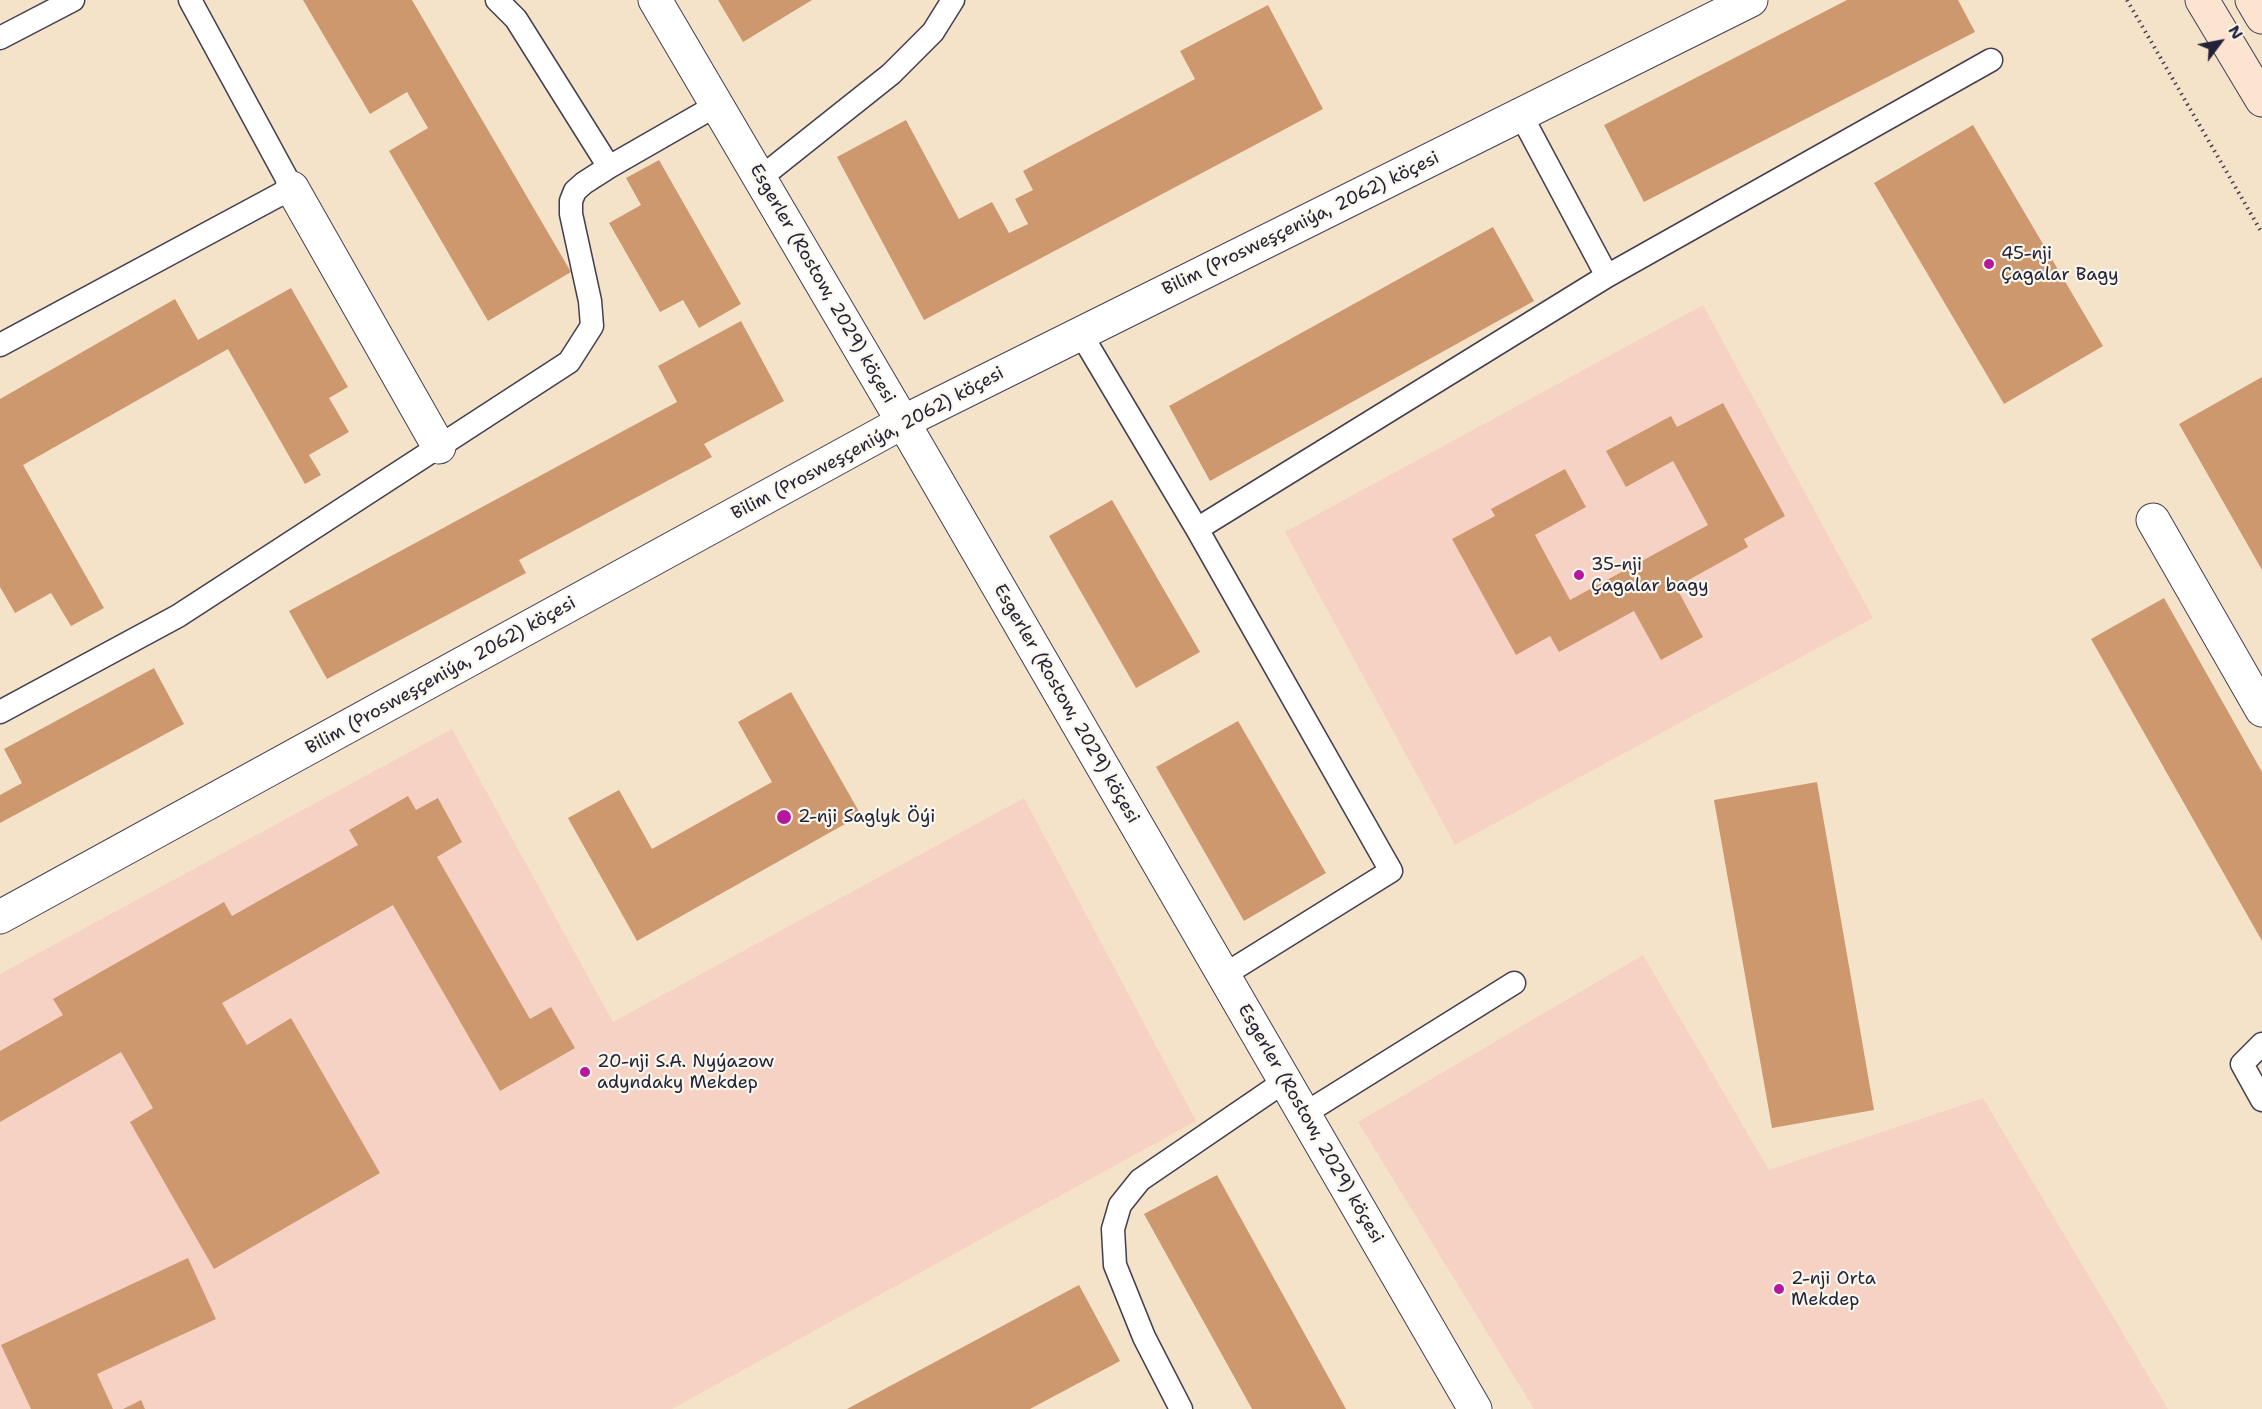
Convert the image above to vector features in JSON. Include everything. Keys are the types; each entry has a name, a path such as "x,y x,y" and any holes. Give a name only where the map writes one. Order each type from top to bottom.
{"main road":[{"path":"2202,0 2262,100"},
{"path":"2252,0 2262,17"}],"street":[{"name":"Esgerler (Rostow, 2029) köçesi","path":"655,0 903,422 1475,1409"},
{"name":"Bilim (Prosweşçeniýa, 2062) köçesi","path":"0,918 903,422 1750,0"},
{"path":"292,188 439,447"},
{"path":"2153,520 2262,710"}],"lane":[{"path":"0,38 73,0"},
{"path":"0,345 292,188 190,0"},
{"path":"497,0 516,20 609,167"},
{"path":"759,178 891,74 933,32 953,0"},
{"path":"1197,529 1607,276 1991,60"},
{"path":"0,712 178,616 569,362 592,326 590,301 571,214 571,201 575,191 609,167 717,105"},
{"path":"1521,115 1607,276"},
{"path":"1081,334 1197,529 1391,871 1224,975"},
{"path":"1304,1114 1514,983"},
{"path":"2262,1044 2242,1064 2262,1100"},
{"path":"1181,1409 1143,1337 1115,1265 1113,1229 1120,1205 1140,1180 1285,1081"}],"path":[{"path":"2127,0 2262,233"}],"shaded area":[{"name":"35-nji Çagalar bagy","path":"1703,305 1873,618 1455,845 1285,532"},
{"name":"20-nji S.A. Nyýazow adyndaky Mekdep","path":"452,729 613,1022 1024,798 1196,1121 672,1409 0,1409 0,974"},
{"name":"2-nji Orta Mekdep","path":"1643,955 1769,1170 1983,1098 2168,1409 1534,1409 1358,1122"}],"building":[{"path":"303,0 412,0 571,272 488,321 389,151 428,128 407,92 370,114"},
{"path":"718,0 812,0 743,42"},
{"path":"1847,0 1958,0 1975,32 1644,202 1604,125"},
{"path":"1268,5 1323,109 924,320 837,157 906,120 959,219 992,202 1009,233 1028,224 1015,199 1033,190 1023,171 1195,79 1180,51"},
{"name":"45-nji Çagalar Bagy","path":"1973,125 2103,346 2004,404 1874,183"},
{"path":"659,160 741,304 699,328 683,300 660,312 609,223 641,205 626,178"},
{"path":"1493,227 1534,301 1210,481 1169,406"},
{"path":"291,288 348,387 329,398 349,432 309,455 321,475 305,484 228,349 23,465 104,608 71,626 51,593 15,613 0,587 0,399 175,299 198,340"},
{"path":"741,321 784,401 704,444 712,457 519,560 526,573 327,679 289,611 677,402 658,366"},
{"path":"2262,377 2262,570 2179,424"},
{"path":"1723,403 1785,516 1744,539 1748,547 1676,587 1703,637 1661,660 1634,611 1559,652 1550,636 1516,655 1452,539 1495,516 1491,509 1565,469 1586,507 1535,535 1570,600 1708,525 1673,461 1626,487 1606,451 1671,416 1677,427"},
{"path":"1112,500 1200,652 1136,688 1049,536"},
{"path":"2164,598 2262,772 2262,941 2091,639"},
{"path":"154,668 184,724 0,823 0,795 22,783 4,749"},
{"name":"2-nji Saglyk Öýi","path":"791,692 861,815 637,941 568,818 619,790 652,849 772,782 738,722"},
{"path":"1238,721 1326,873 1244,921 1156,767"},
{"path":"1817,782 1874,1110 1772,1128 1714,800"},
{"path":"408,796 416,810 438,798 462,842 437,857 530,1019 551,1007 575,1048 500,1091 393,905 222,1003 247,1045 291,1018 380,1173 214,1269 130,1122 153,1108 121,1052 0,1122 0,1051 63,1015 53,999 224,902 232,916 358,845 349,830"},
{"path":"1217,1175 1346,1409 1252,1409 1144,1214"},
{"path":"188,1258 216,1319 97,1374 113,1409 31,1409 1,1345"},
{"path":"1079,1285 1120,1361 1030,1409 847,1409"},
{"path":"141,1400 145,1409 123,1409"}],"place":[{"name":"45-nji Çagalar Bagy","path":"1989,264"},
{"name":"35-nji Çagalar bagy","path":"1579,575"},
{"name":"2-nji Saglyk Öýi","path":"784,817"},
{"name":"20-nji S.A. Nyýazow adyndaky Mekdep","path":"585,1072"},
{"name":"2-nji Orta Mekdep","path":"1779,1289"}]}
